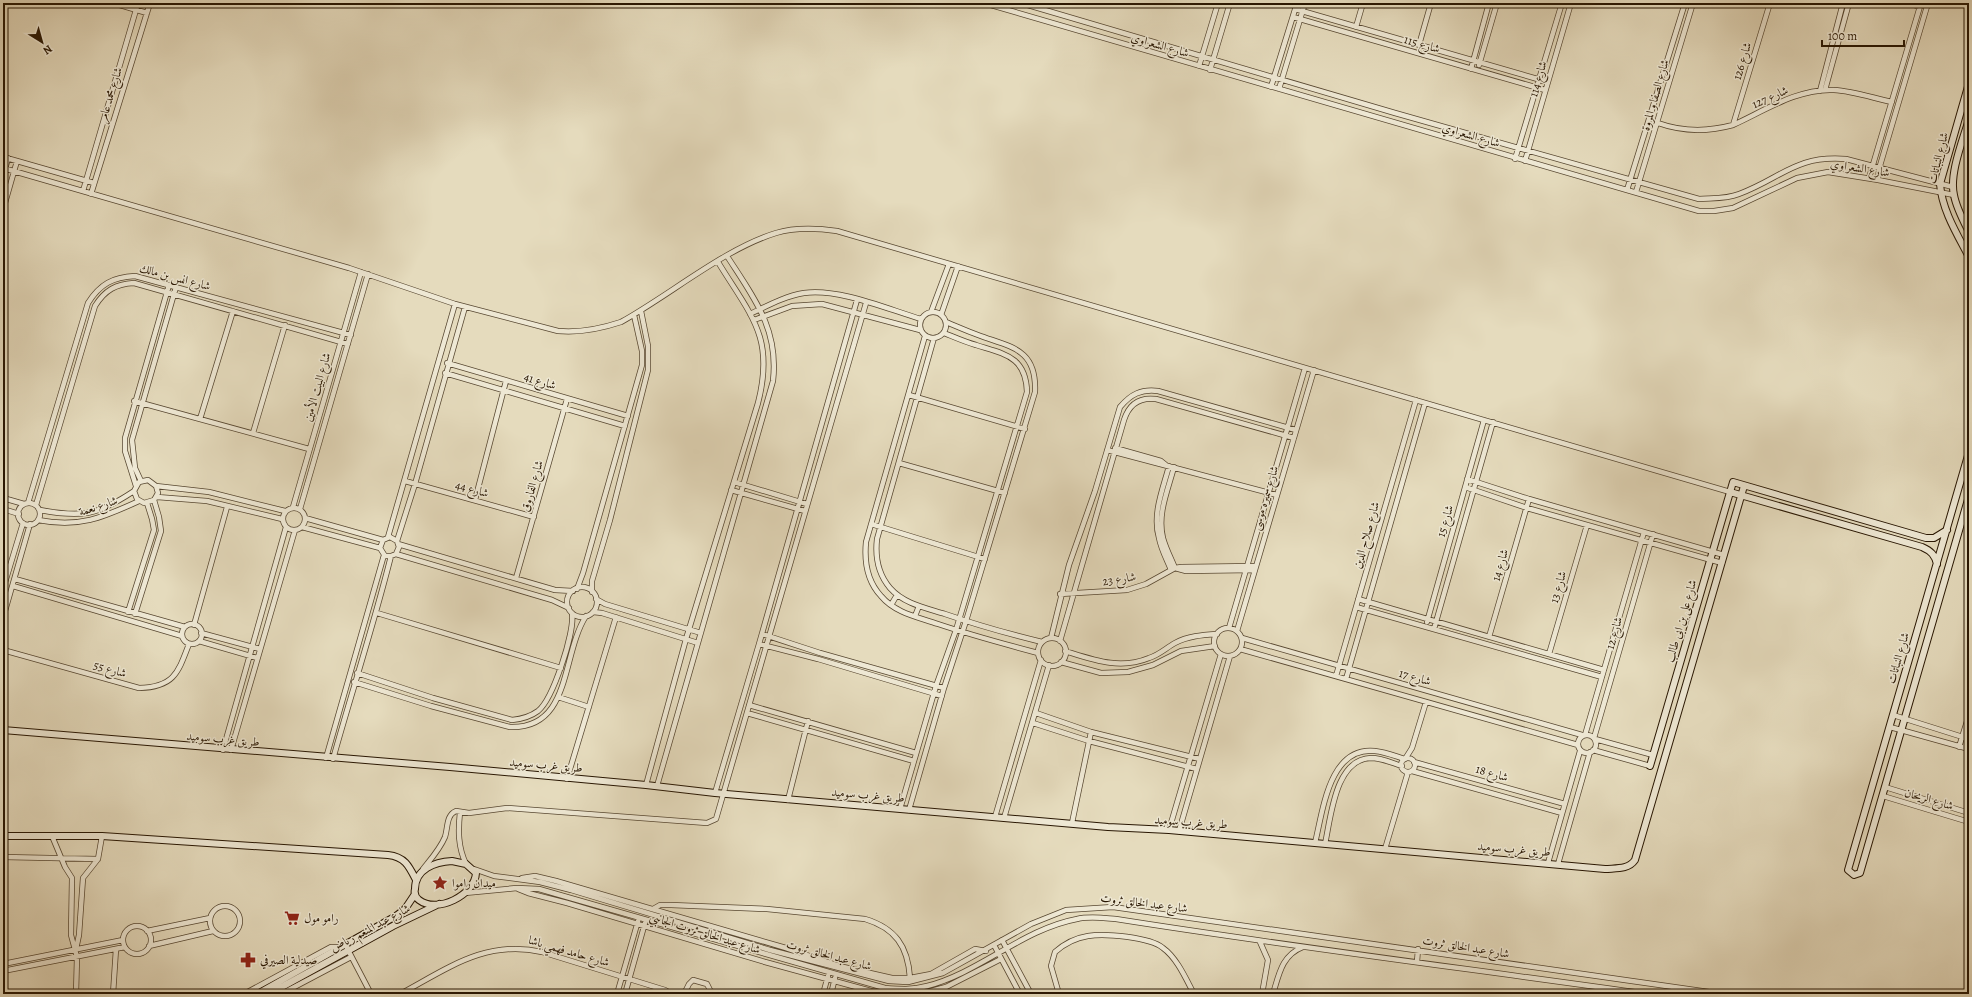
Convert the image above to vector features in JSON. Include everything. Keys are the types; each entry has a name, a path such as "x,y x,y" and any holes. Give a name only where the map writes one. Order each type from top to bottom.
{"street":[{"path":"113,3 147,13"},
{"name":"شارع محمد عامر","path":"83,192 138,3"},
{"name":"شارع محمد عامر","path":"91,194 150,3"},
{"name":"شارع الشعراوي","path":"984,3 1000,5 1210,70 1515,159 1636,192 1684,208 1714,211 1733,208 1750,202 1807,175 1828,172 1869,178 1954,195"},
{"name":"شارع الشعراوي","path":"1021,3 1640,183 1700,199 1726,198 1739,194 1807,161 1833,158 1846,159 1953,187"},
{"path":"1199,66 1218,3"},
{"path":"1210,70 1230,3"},
{"path":"1271,87 1297,3"},
{"path":"1279,89 1305,3"},
{"path":"1356,26 1363,3"},
{"path":"1419,46 1431,3"},
{"path":"1471,69 1489,3"},
{"path":"1477,70 1497,3"},
{"name":"شارع 114","path":"1515,159 1562,3"},
{"name":"شارع 114","path":"1525,161 1571,3"},
{"name":"شارع الصفا و المروة","path":"1627,190 1685,3"},
{"name":"شارع الصفا و المروة","path":"1636,192 1640,183 1693,3"},
{"name":"شارع 126","path":"1733,125 1770,3"},
{"path":"1823,90 1843,3"},
{"path":"1823,90 1849,3"},
{"path":"1869,178 1921,5 1908,3"},
{"path":"1878,180 1879,168 1928,3"},
{"name":"شارع 115","path":"1295,9 1548,82"},
{"name":"شارع 115","path":"1293,17 1545,90"},
{"path":"1673,41 1680,43"},
{"name":"شارع النباتات","path":"1969,83 1940,184 1941,193 1954,227 1969,257"},
{"name":"شارع 127","path":"1658,123 1672,128 1697,131 1733,125 1800,95 1823,90 1844,91 1892,102"},
{"name":"شارع النباتات","path":"1969,119 1957,160 1953,187 1954,195 1969,232"},
{"path":"3,177 6,158 94,183"},
{"path":"3,210 17,161"},
{"path":"4,169 368,274 464,307 558,331 573,332 605,327 634,315 727,256 760,238 778,232 815,228 837,231 1922,548 1930,551 1935,556 1937,564"},
{"path":"657,786 770,394 774,368 772,343 761,308 727,256"},
{"path":"646,785 686,639 758,404 764,375 762,345 754,320 718,262"},
{"path":"920,330 921,319 931,312 949,264"},
{"path":"941,315 958,266"},
{"name":"شارع البيت الأمين","path":"293,507 361,272"},
{"name":"شارع البيت الأمين","path":"300,509 368,274"},
{"name":"شارع انس بن مالك","path":"26,504 88,303 96,291 107,282 120,276 135,276 351,335"},
{"name":"شارع انس بن مالك","path":"36,505 95,306 102,296 111,288 122,284 134,283 348,344"},
{"path":"169,285 134,401 125,438 125,451 135,488 135,496 139,501 147,503 155,499 207,501 282,519"},
{"path":"141,481 135,468 132,440 176,287"},
{"path":"750,314 793,295 812,292 832,293 921,319"},
{"path":"715,793 762,634 796,509 855,312 857,300"},
{"path":"754,320 792,306 812,303 832,305 920,330 925,336 934,338 944,333 975,345 1002,352 1019,365 1025,378 1027,392 1018,426 956,630 936,686 900,809"},
{"path":"416,880 441,845 450,815 454,812 508,808 707,823 716,819 866,303"},
{"path":"135,488 141,481 148,480 156,486 209,492 285,511 293,507 300,509 305,518 382,540 388,537 455,304"},
{"path":"333,759 394,555 399,550 398,542 464,307"},
{"path":"200,419 232,311"},
{"path":"592,592 592,581 635,423 649,362 648,346 641,311"},
{"path":"909,810 944,688 963,633 1025,429 1036,383 1031,366 1021,352 1007,344 978,335 946,322 941,315 931,312"},
{"path":"348,676 512,720 531,716 545,704 560,668 573,626 572,613 569,608 568,599 575,590 583,573 640,372 642,358 634,315"},
{"path":"944,333 946,322"},
{"path":"252,434 285,326"},
{"path":"925,336 866,542 866,566 874,588 891,605 901,612 963,633 1038,653"},
{"path":"934,338 877,539 877,560 884,580 897,595 919,606 959,619 1042,642 1051,638 1060,641 1064,645 1066,651 1061,662 1056,665 1049,665 1041,660 1038,653 1042,642"},
{"path":"438,366 446,368"},
{"name":"شارع 41","path":"446,368 506,381 627,418 635,423"},
{"name":"شارع 41","path":"446,368 503,390 625,426"},
{"name":"شارع سميره موسى","path":"1229,628 1305,368"},
{"name":"شارع سميره موسى","path":"1237,631 1314,370"},
{"path":"65,381 72,383"},
{"path":"475,500 506,381"},
{"path":"1051,638 1060,594 1120,407 1127,398 1136,392 1147,390 1165,393 1296,430"},
{"path":"909,395 1025,429"},
{"path":"1060,641 1127,412 1136,402 1148,398 1156,399 1294,438"},
{"name":"شارع الفاروق","path":"516,578 567,399"},
{"name":"شارع صلاح الدين","path":"1336,676 1416,400"},
{"path":"134,401 309,450"},
{"name":"شارع صلاح الدين","path":"1346,679 1425,403"},
{"name":"شارع 15","path":"1426,627 1484,420"},
{"name":"شارع 15","path":"1434,629 1493,422"},
{"path":"1108,448 1160,465 1170,466 1277,495"},
{"name":"شارع النباتات","path":"1969,452 1848,870 1854,875 1860,873 1969,496"},
{"path":"899,463 1005,493"},
{"path":"1170,466 1161,520 1163,538 1173,569 1255,568"},
{"path":"1467,479 1529,499 1724,555"},
{"name":"شارع 44","path":"405,481 534,517"},
{"path":"734,482 807,504"},
{"name":"شارع على بن ابى طالب","path":"1650,766 1733,482 1744,486 1742,495 1662,770"},
{"path":"883,484 892,486"},
{"path":"128,619 132,613 160,531 155,499 156,486"},
{"path":"1744,486 1926,538 1934,538 1947,530"},
{"path":"1465,487 1527,508 1722,563"},
{"name":"شارع نعمة","path":"40,510 70,515 93,512 108,507 135,488"},
{"path":"731,490 805,511"},
{"path":"3,498 36,505 40,510 38,520 30,524 24,522 19,514 3,509"},
{"name":"شارع 14","path":"1489,637 1529,499"},
{"name":"شارع نعمة","path":"38,520 60,523 86,522 102,517 139,501"},
{"path":"132,613 154,530 147,503"},
{"path":"19,514 21,507 26,504"},
{"path":"194,625 227,507"},
{"path":"223,750 286,527 282,519 285,511"},
{"path":"302,527 305,518"},
{"path":"3,590 24,522"},
{"path":"3,618 30,524"},
{"path":"871,524 985,559"},
{"name":"شارع 13","path":"1549,654 1587,525"},
{"path":"286,527 295,530 302,527 380,548"},
{"path":"231,750 295,530"},
{"name":"شارع 12","path":"1584,735 1644,532"},
{"name":"شارع 12","path":"1594,739 1653,534"},
{"path":"388,537 398,542 555,590 575,590 585,588 592,592 596,598 605,604 701,633"},
{"path":"326,758 348,676 384,555 380,548 382,540"},
{"path":"1374,545 1384,548"},
{"path":"384,555 394,555 552,600 569,608"},
{"name":"شارع 23","path":"1060,594 1127,590 1146,584 1173,569"},
{"path":"6,580 185,627 194,625 199,628 202,633 260,649"},
{"path":"14,582 182,636 189,644 194,644 199,641 202,633"},
{"path":"891,605 897,595"},
{"path":"572,613 579,616 586,616 593,612 596,606 596,598"},
{"path":"1358,599 1604,670"},
{"path":"915,616 919,606"},
{"path":"1356,607 1602,677"},
{"path":"593,612 616,617 698,643"},
{"path":"377,613 566,670"},
{"path":"356,678 431,706 510,727 522,727 534,724 544,718 558,697 579,628 586,616"},
{"path":"568,778 616,617"},
{"path":"182,636 185,627"},
{"path":"1066,651 1103,663 1126,664 1148,659 1185,639 1196,636 1217,634 1223,629 1229,628 1237,631 1242,638 1240,649 1230,656 1179,831"},
{"path":"762,634 770,635 828,655 944,688"},
{"path":"1217,634 1215,646 1221,654 1230,656"},
{"name":"شارع 17","path":"1242,638 1584,735"},
{"path":"199,641 257,658"},
{"name":"شارع 55","path":"3,650 139,688 154,688 168,682 178,672 189,644"},
{"path":"759,644 818,659 934,695 942,696"},
{"path":"1061,662 1101,673 1128,672 1153,665 1181,651 1215,646"},
{"name":"شارع 17","path":"1240,649 1578,745"},
{"path":"1169,830 1221,654"},
{"path":"994,817 1041,660"},
{"path":"1004,818 1049,665"},
{"path":"558,697 589,708"},
{"path":"431,706 433,698"},
{"path":"1402,766 1412,748 1426,702"},
{"path":"749,705 916,753"},
{"path":"747,713 914,761"},
{"path":"1036,713 1091,732 1200,759"},
{"path":"782,723 784,715"},
{"path":"1959,747 1969,715"},
{"path":"1893,716 1969,739"},
{"path":"788,800 808,721"},
{"path":"1032,723 1089,741 1197,768"},
{"path":"1890,727 1959,747 1969,748"},
{"name":"طريق غرب سوميد","path":"3,730 223,750 568,778 788,800 1108,827 1169,830 1605,869 1622,868 1632,864 1662,770"},
{"path":"1072,823 1091,732"},
{"path":"1548,863 1580,751 1578,741 1584,735 1653,755"},
{"path":"851,744 853,736"},
{"path":"1558,864 1592,751 1596,746 1594,739"},
{"path":"874,750 876,742"},
{"path":"1129,751 1132,742"},
{"path":"1384,849 1410,771 1415,766 1412,748"},
{"path":"1315,843 1329,789 1340,764 1348,758 1364,751 1375,750 1405,759"},
{"path":"1580,751 1584,753 1592,751 1650,766"},
{"path":"1325,844 1337,791 1345,772 1352,765 1360,760 1373,758 1402,766 1410,771"},
{"name":"شارع 18","path":"1405,759 1565,804"},
{"name":"شارع 18","path":"1410,771 1562,813"},
{"name":"شارع الريحان","path":"1885,787 1969,813"},
{"name":"شارع الريحان","path":"1882,796 1969,822"},
{"path":"3,836 102,836 388,855 402,858 410,868 416,880 415,894 419,900 428,904 439,904 451,901 465,894 471,889 476,881 476,873 468,866 461,851 458,836 460,812"},
{"path":"52,836 61,858 72,878 71,935 77,957 76,994"},
{"path":"76,949 79,936 83,878 98,858 102,836"},
{"path":"3,857 98,858"},
{"path":"421,873 434,864 442,862 452,861 468,866"},
{"name":"شارع عبد الخالق ثروت","path":"468,866 494,876 540,882 608,899 641,911 889,981 908,982 943,973 986,951 1002,940 1031,924 1066,910 1113,907 1235,926 1418,950 1723,994"},
{"path":"72,878 83,878"},
{"name":"شارع عبد الخالق ثروت","path":"465,894 517,888 539,889 829,974 885,988 906,989 926,987 945,980 1044,929 1064,922 1093,917 1116,919 1260,942 1648,994"},
{"name":"شارع عبد الخالق ثروت الجانبي","path":"517,888 528,893 638,923 870,992 888,994"},
{"name":"شارع عبد المنعم رياض","path":"257,994 312,960 343,946 396,916 405,909 415,894"},
{"path":"608,899 652,908 786,948 831,965 823,994"},
{"name":"شارع عبد المنعم رياض","path":"269,994 350,954 393,926 439,904"},
{"path":"625,994 648,913 652,908 660,905 760,909 864,919 879,923 890,930 898,940 909,964 910,978"},
{"path":"224,906 234,908 240,916 240,925 235,933 231,936 221,936 213,931 210,918 215,910 224,906"},
{"path":"617,994 643,906"},
{"path":"147,931 210,918"},
{"path":"149,946 150,938 144,928 134,926 126,931 123,940 125,947 135,954 143,952 149,946 213,931"},
{"path":"1060,994 1051,966 1055,952 1069,942 1085,936 1106,935 1145,940 1162,946 1175,960 1194,994"},
{"path":"3,964 123,940"},
{"path":"1002,940 1031,994"},
{"path":"1260,942 1268,960 1265,986 1262,994"},
{"path":"994,945 1020,994"},
{"path":"343,946 350,954 371,994"},
{"path":"3,972 125,947"},
{"path":"1273,994 1284,961 1294,951 1304,947"},
{"name":"شارع حامد فهمي باشا","path":"400,994 466,959 487,951 506,948 523,948 542,952 665,990 672,994"},
{"path":"113,994 116,949"},
{"path":"830,994 838,967 892,978 910,978 931,974 975,949 986,951"},
{"path":"1417,962 1418,950"},
{"path":"281,994 350,954"},
{"path":"920,994 946,987 1001,959"},
{"path":"244,994 312,960"},
{"path":"684,994 689,984 693,980 707,984 710,990 708,994"},
{"path":"1265,986 1275,988"}],"place":[{"name":"ميدان راموا","path":"440,883"},
{"name":"رامو مول","path":"292,918"},
{"name":"صيدلية الصيرفي","path":"248,960"}]}
